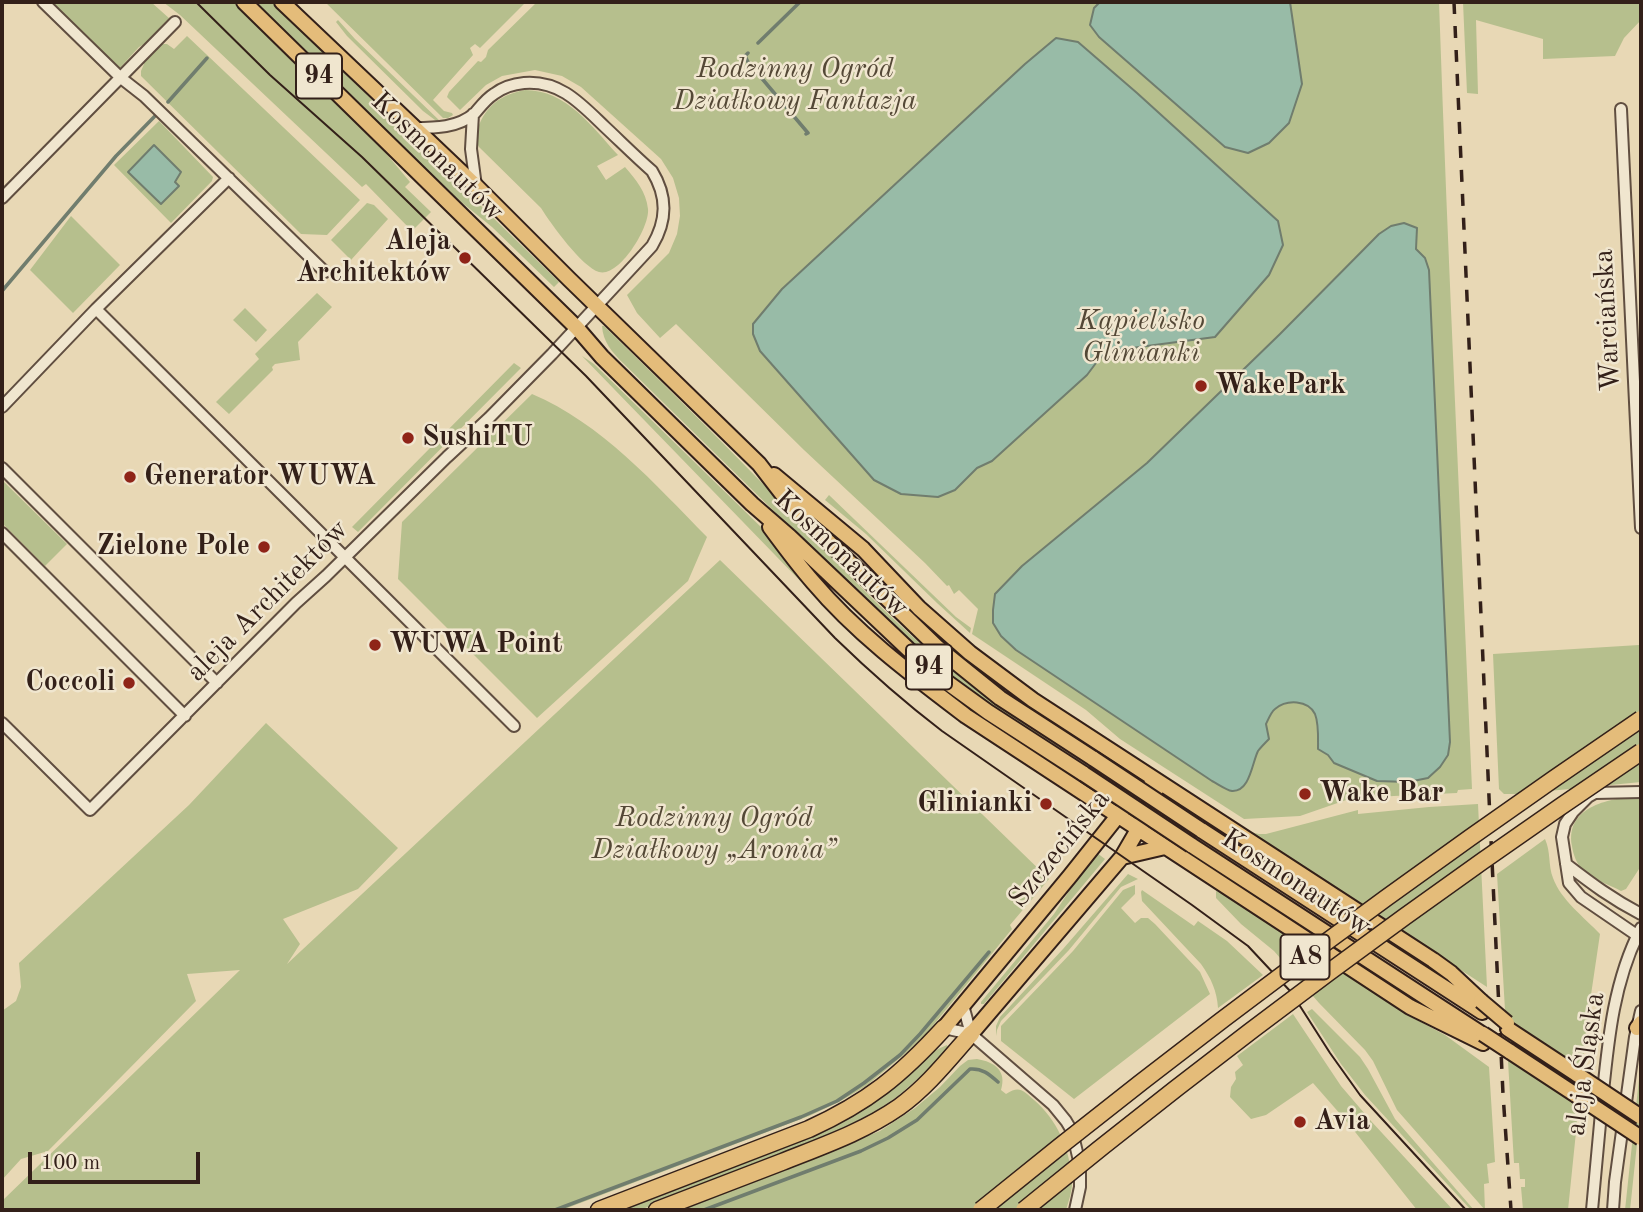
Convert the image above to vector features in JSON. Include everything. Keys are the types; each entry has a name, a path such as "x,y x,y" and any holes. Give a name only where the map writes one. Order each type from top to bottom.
{"highway":[{"name":"A8","path":"981,1210 1064,1142 1323,944 1641,719"},
{"name":"A8","path":"1024,1210 1158,1102 1357,952 1488,857 1641,752"},
{"path":"599,1210 840,1115 898,1075 944,1028"},
{"path":"657,1210 832,1142 885,1116 924,1086 971,1034"}],"main road":[{"name":"Kosmonautów","path":"244,2 577,328 602,357 752,504 948,683 1483,1039"},
{"name":"Kosmonautów","path":"282,2 476,186 759,464 813,527 937,648 1000,698 1201,830 1482,1006 1534,1046 1641,1117"},
{"path":"759,464 786,483 863,549 919,608 970,653 1033,700 1433,960 1451,973 1482,1006"},
{"path":"752,504 814,583 867,636 966,716 1410,1007 1509,1053 1641,1138"},
{"name":"Szczecińska","path":"944,1028 1132,798 1158,781"},
{"name":"Szczecińska","path":"971,1034 1122,857 1150,809 1158,781"},
{"path":"1122,857 1165,847"}],"street":[{"path":"43,2 325,272"},
{"path":"2,198 175,22"},
{"name":"aleja Architektów","path":"2,723 89,810 296,603 489,418 577,328 652,246 660,232 664,217 663,195 660,183 652,171 572,96 555,87 533,82 516,84 496,92 473,114 445,127 414,128"},
{"name":"Warciańska","path":"1621,109 1638,396 1641,528"},
{"path":"473,114 471,149 476,186"},
{"path":"2,407 96,309 229,178"},
{"path":"96,309 514,726"},
{"path":"2,468 217,683"},
{"path":"2,533 185,716"},
{"path":"1640,934 1581,897 1569,883 1562,837 1565,824 1573,812 1595,793 1641,792"},
{"path":"1566,864 1592,885 1641,914"},
{"name":"aleja Śląska","path":"1592,1210 1612,1015 1622,973 1640,934"},
{"path":"964,1005 971,1034"},
{"name":"aleja Śląska","path":"1613,1210 1641,1012"},
{"path":"944,1028 971,1034 1052,1105 1066,1121 1072,1131 1080,1166 1080,1187 1075,1210"}],"green space":[{"path":"50,2 151,2 170,19 119,69"},
{"path":"163,2 233,2 379,145 410,182 405,187 431,212 412,231 366,184 362,187"},
{"path":"254,2 272,2 559,282 554,287 492,227 444,188"},
{"path":"325,2 526,2 480,48 475,44 470,48 473,55 433,100 444,111 453,115 443,118"},
{"name":"Kąpielisko Glinianki","path":"537,2 1439,2 1472,789 1458,790 1457,793 1352,798 1300,816 1244,819 1120,739 1086,710 972,634 978,609 959,590 954,594 949,585 804,450 676,324 660,338 637,313 627,295 669,253 677,234 680,216 679,198 673,178 661,159 581,87 562,76 535,70 502,76 486,85 460,110 447,97 478,61 481,62 486,57 488,50"},
{"path":"1463,2 1641,2 1641,20 1624,38 1615,56 1543,59 1543,39 1476,20 1478,94 1467,93"},
{"path":"338,20 442,123 423,111 347,36 336,22"},
{"path":"187,36 360,200 327,235 301,234 141,76 144,64 142,62 160,44 167,44 174,49"},
{"path":"525,90 554,96 578,112 618,155 597,166 606,180 625,167 643,191 648,209 644,227 624,259 607,272 592,268 576,254 541,208 475,140 481,121 491,106 506,96"},
{"path":"159,121 213,177 171,223 114,165"},
{"path":"367,203 374,205 388,219 351,260 331,240"},
{"path":"71,216 120,265 73,313 30,270"},
{"path":"317,293 332,307 298,342 300,360 275,364 273,370 229,414 216,402 259,359 255,354"},
{"path":"245,308 267,330 256,342 233,320"},
{"path":"602,326 723,443 853,579 925,648 1018,720 1089,767 1088,769 947,674 890,625 619,359 606,342"},
{"path":"582,356 594,364 762,528 810,587 808,589"},
{"path":"514,363 521,368 358,532 352,527"},
{"path":"532,394 557,406 604,438 647,476 707,537 688,581 537,718 398,579 402,522"},
{"path":"2,480 67,544 45,566 2,523"},
{"path":"829,495 956,617 971,628 970,633 866,534 825,500"},
{"name":"Rodzinny Ogród Działkowy „Aronia”","path":"720,560 1049,879 927,1033 906,1053 866,1086 809,1116 562,1210 2,1210 2,1201 240,970 187,974 196,1001 48,1151 21,1159 2,1180 2,1011 16,1001 21,987 19,963 189,805 266,723 398,848 358,889 283,919 300,944 287,964"},
{"path":"1639,645 1641,782 1504,794 1499,789 1493,654"},
{"path":"1641,796 1641,870 1639,869 1626,889 1621,891 1591,877 1581,868 1573,852 1572,832 1576,821 1593,806"},
{"path":"1478,804 1487,987 1246,831 1266,834 1358,810 1358,814"},
{"path":"1545,839 1551,873 1557,886 1567,901 1600,934 1588,1015 1568,1210 1523,1210 1521,1187 1525,1187 1525,1179 1520,1179 1519,1163 1514,1163 1497,874"},
{"path":"1097,853 1105,859 984,1004 981,1004 1054,914"},
{"path":"1128,874 1138,879 1121,887 1069,950 1001,1021 996,1036 996,1026 1000,1017"},
{"path":"1135,885 1135,894 1121,908 1135,923 1141,918 1148,918 1155,924 1200,972 1210,994 1074,1099 1001,1041 1001,1026 1073,951 1123,890"},
{"path":"1142,890 1194,926 1198,921 1227,941 1263,975 1218,1008 1215,990 1205,969 1142,901"},
{"path":"1216,891 1228,896 1402,1012 1445,1035 1489,1067 1495,1162 1487,1164 1489,1183 1484,1184 1485,1210 1397,1110 1365,1050 1274,951 1241,924 1216,898"},
{"path":"1312,1009 1360,1057 1395,1119 1474,1210 1471,1210 1365,1095 1307,1012"},
{"path":"1293,1014 1341,1086 1453,1210 1417,1210 1313,1083 1266,1115 1251,1119 1230,1097 1231,1087 1236,1079 1235,1072 1243,1065 1237,1056"},
{"path":"947,1045 948,1048 930,1068 898,1096 846,1129 640,1210 617,1210 798,1141"},
{"path":"968,1060 989,1062 998,1069 1002,1078 1001,1090 1006,1094 1015,1090 1024,1092 1042,1108 1055,1125 1065,1145 1072,1178 1066,1210 679,1210 880,1131 915,1108"},
{"path":"1641,1060 1641,1106 1630,1210 1625,1210"}],"shaded area":[{"path":"1100,2 1290,2 1302,84 1289,123 1269,143 1248,153 1225,147 1099,37 1090,25 1094,8"},
{"path":"1056,38 1078,42 1278,221 1283,245 1269,275 1215,337 1109,351 1087,375 992,461 977,468 955,490 938,497 901,494 874,480 760,351 753,334 753,324 782,289"},
{"path":"154,145 181,172 175,182 179,186 161,204 128,172"},
{"path":"1404,223 1417,228 1416,249 1425,258 1429,270 1450,742 1448,755 1428,778 1408,782 1377,781 1334,763 1318,749 1315,714 1307,706 1291,702 1272,712 1266,724 1269,739 1258,751 1247,782 1238,790 1232,791 1212,781 1016,650 1001,636 993,623 995,594 1022,566 1147,463 1379,234 1391,226"}],"waterway":[{"path":"758,43 800,2"},
{"path":"748,53 745,56 748,62 808,133 806,134"},
{"path":"168,102 207,58"},
{"path":"2,291 116,156 155,116"},
{"path":"555,1210 837,1101 900,1055 989,952"},
{"path":"704,1210 861,1151 888,1138 917,1120 970,1069 985,1072 998,1082"}],"tram line":[{"path":"196,2 270,75 362,157 586,376 835,638 874,674 942,731 1248,946 1291,992 1360,1095 1466,1210"}],"railway":[{"path":"1454,2 1503,1094 1511,1210"}],"place":[{"name":"Aleja Architektów","path":"465,258"},
{"name":"WakePark","path":"1201,386"},
{"name":"SushiTU","path":"408,438"},
{"name":"Generator WUWA","path":"130,477"},
{"name":"Zielone Pole","path":"264,547"},
{"name":"WUWA Point","path":"375,645"},
{"name":"Coccoli","path":"129,683"},
{"name":"Wake Bar","path":"1305,794"},
{"name":"Glinianki","path":"1046,804"},
{"name":"Avia","path":"1300,1122"}],"park label":[{"name":"Rodzinny Ogród Działkowy Fantazja","path":"795,86"}]}
